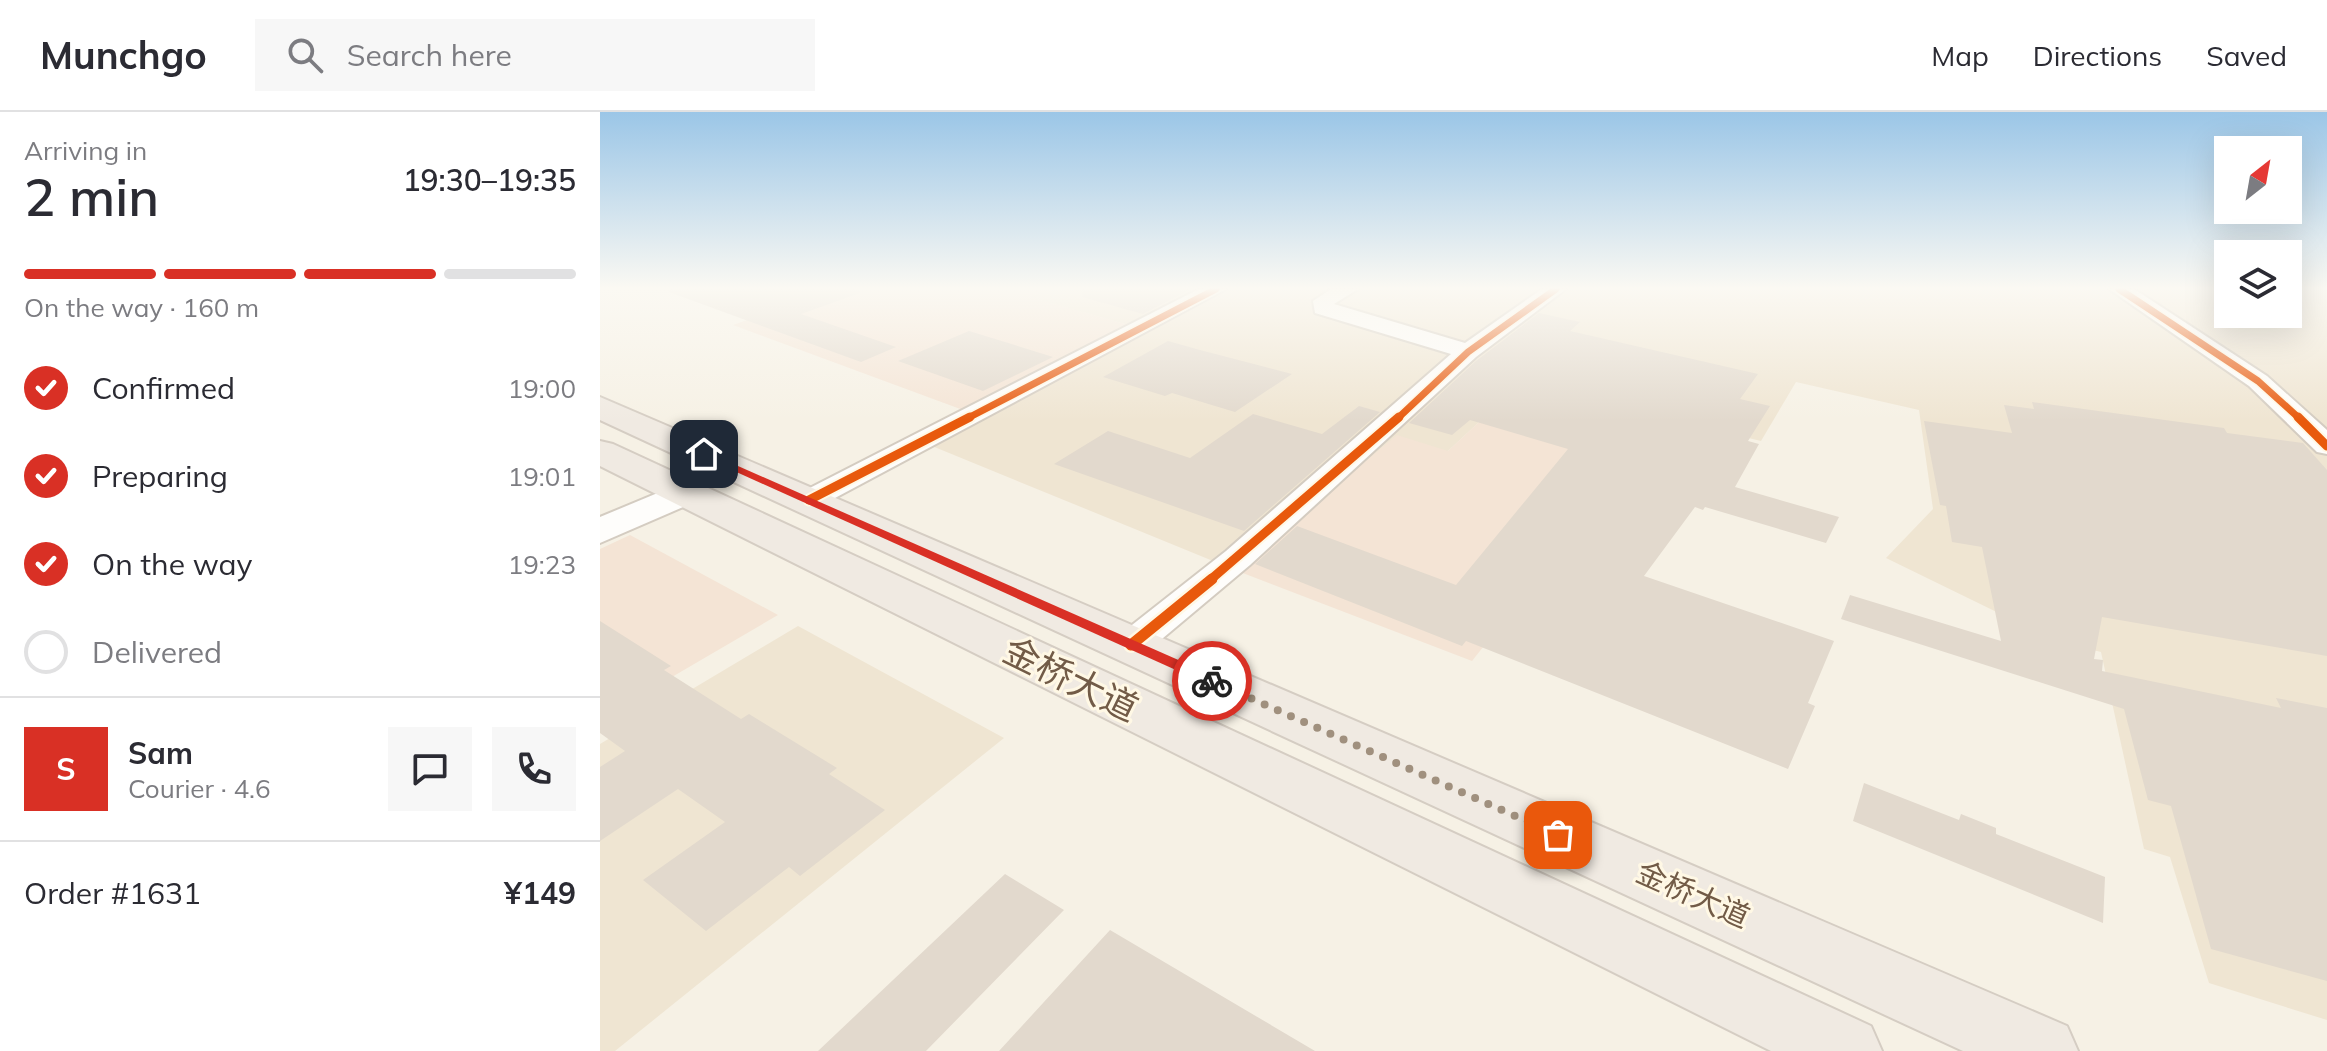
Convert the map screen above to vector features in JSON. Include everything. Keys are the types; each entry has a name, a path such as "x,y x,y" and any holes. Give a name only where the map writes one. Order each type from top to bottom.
{"highway":[{"name":"金桥大道","path":"600,407 2042,1051"},
{"name":"金桥大道","path":"600,452 1846,1051"}],"street":[{"path":"809,500 1131,333"},
{"path":"1405,333 1468,352"},
{"path":"1131,645 1250,548 1468,352 1495,333"},
{"path":"2185,333 2258,381 2327,446"},
{"path":"600,531 684,493"}],"shaded area":[{"path":"754,333 1118,333 963,410"},
{"path":"1141,333 2327,333 2327,1020 2209,983 2170,857 2144,849 2101,652 2054,640 1886,558 1933,509 1919,410 1796,382 1761,441 1678,421 1493,409 1448,451 1235,570 932,446"},
{"path":"1493,409 1640,449 1472,661 1235,570 1397,435 1448,451"},
{"path":"630,535 778,615 600,719 600,549"},
{"path":"798,626 1004,738 615,1051 600,1051 600,744"}],"building":[{"path":"781,333 855,333 896,347 861,362"},
{"path":"965,333 975,333 1053,357 983,391 898,361"},
{"path":"1513,333 1578,333 1758,374 1740,399 1770,406 1748,441 1759,444 1735,487 1839,517 1826,543 1705,507 1703,510 1695,507 1644,576 1834,641 1808,703 1815,706 1788,769 1466,641 1462,646 1255,564 1297,526 1456,585 1568,449 1470,420 1452,435 1409,423 1476,361"},
{"path":"1168,341 1292,374 1235,412 1172,393 1165,396 1103,377"},
{"path":"2032,402 2224,428 2227,433 2303,443 2327,470 2327,656 2102,617 2094,659 2103,660 2102,671 2281,708 2276,698 2327,708 2327,981 2211,949 2171,806 2148,800 2124,709 1841,619 1850,595 2001,641 1982,547 1952,542 1946,506 1940,505 1924,421 2012,433 2004,405 2034,409"},
{"path":"1359,406 1380,412 1244,531 1054,464 1108,431 1190,458 1253,414 1322,434"},
{"path":"600,621 671,666 664,670 741,719 749,714 837,768 829,774 885,810 800,876 789,867 706,931 643,880 725,822 678,789 600,841 600,767 625,751 600,733"},
{"path":"1864,783 1959,820 1961,814 1996,828 1996,834 2105,877 2103,923 1853,821"},
{"path":"1005,874 1064,910 926,1051 818,1051"},
{"path":"1110,930 1315,1051 999,1051"}],"cycle path":[{"path":"809,500 1131,333"},
{"path":"1131,645 1238,558 1468,352 1495,333"},
{"path":"2185,333 2258,381 2327,446"}],"way so far":[{"path":"1212,681 1558,835"}],"route":[{"path":"704,454 1212,681"}]}
